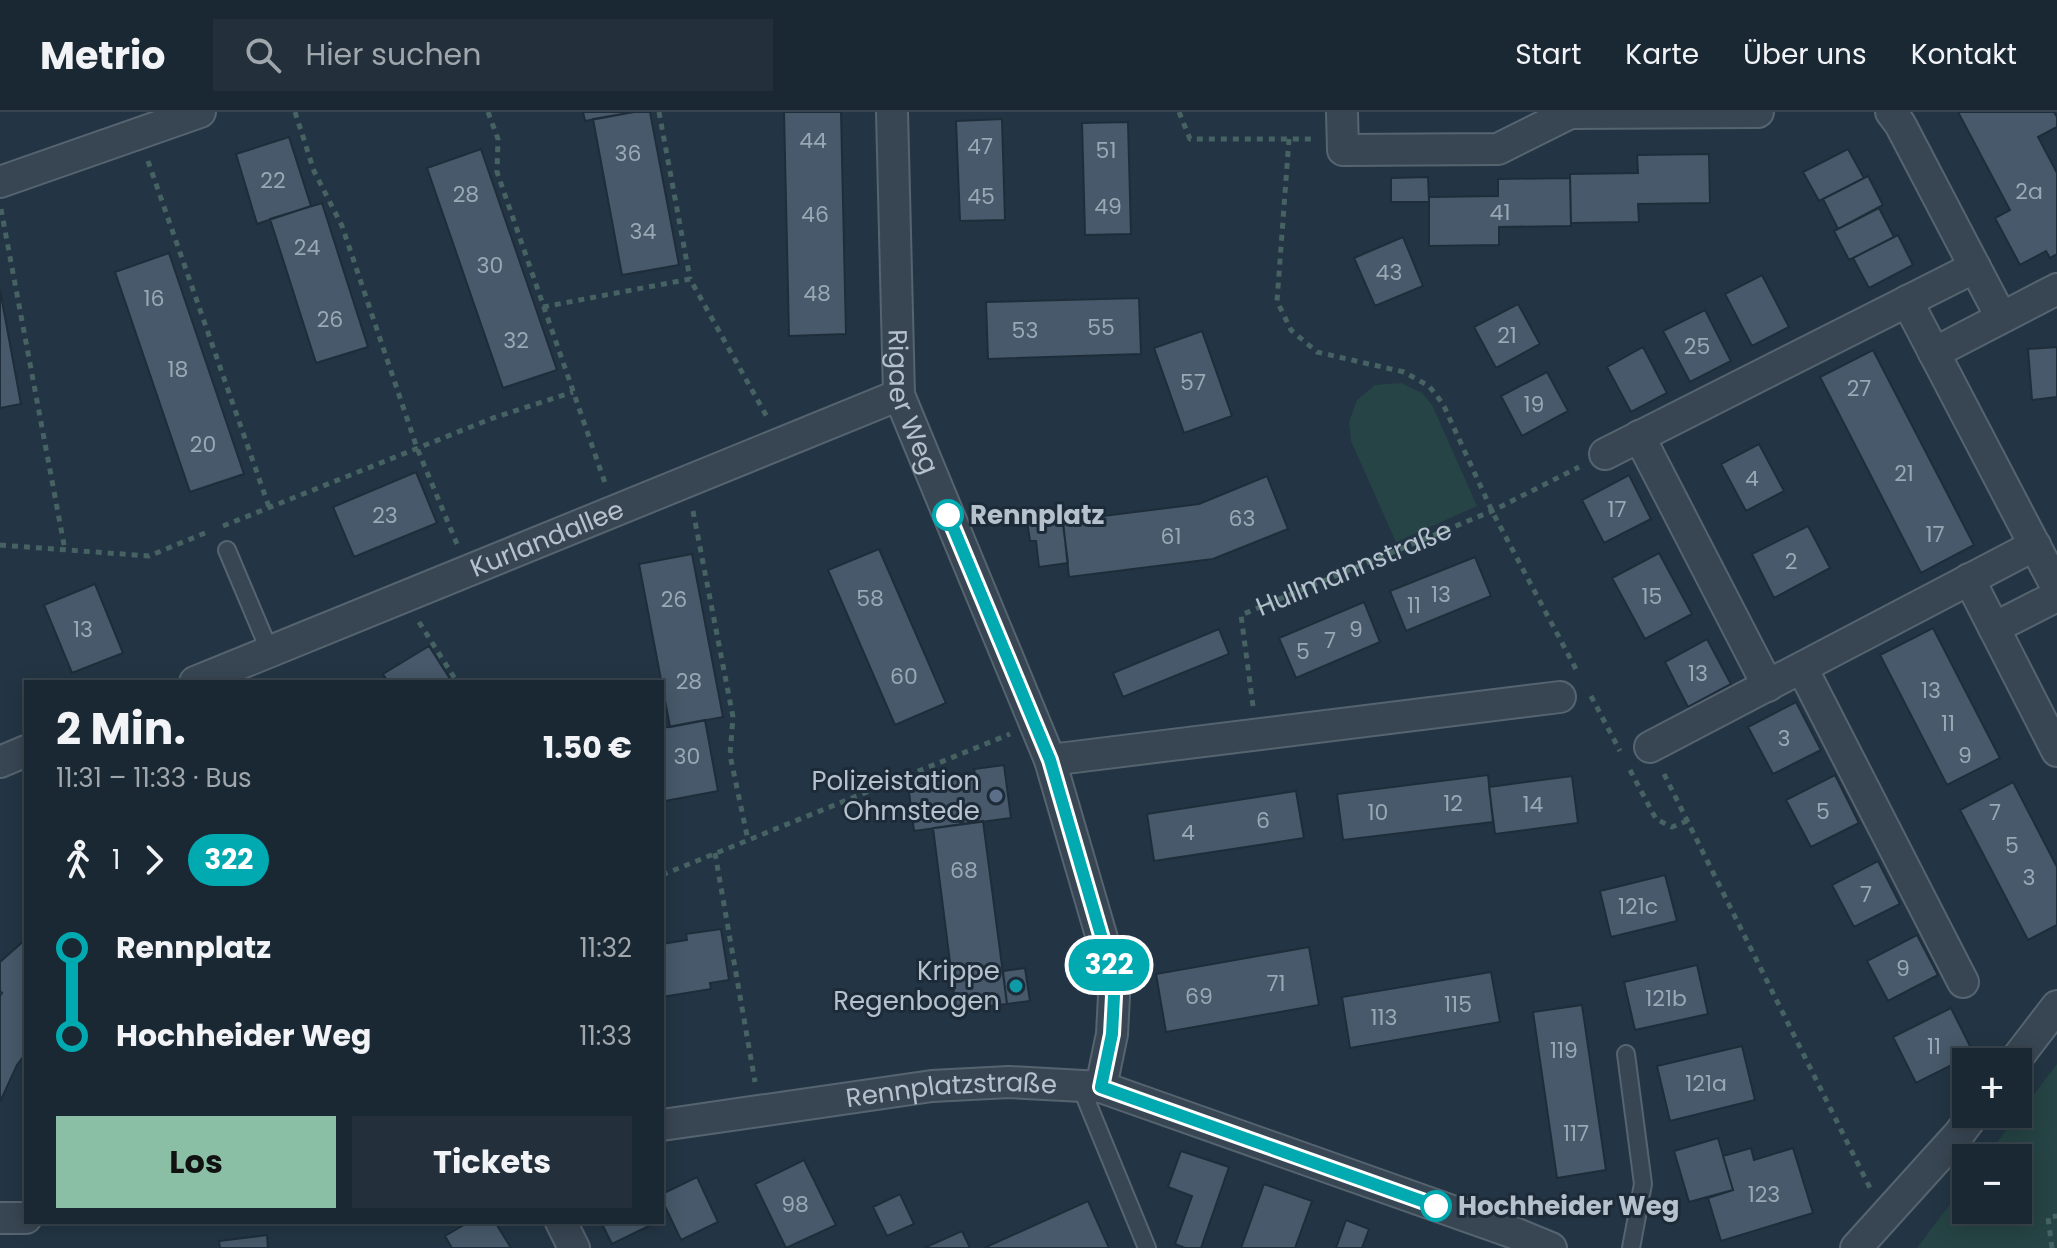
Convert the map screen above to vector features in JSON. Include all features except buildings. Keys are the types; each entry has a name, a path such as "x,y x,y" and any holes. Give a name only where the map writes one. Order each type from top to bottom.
{"street":[{"path":"0,182 200,112"},
{"name":"Rigaer Weg","path":"892,112 899,395 1050,760 1108,959 1114,996 1112,1034 1090,1086"},
{"path":"1342,126 1343,150 1498,149 1570,112 1758,112"},
{"path":"1891,112 2001,317"},
{"path":"1605,454 1975,267"},
{"path":"1934,353 2057,289"},
{"path":"1907,301 2057,588"},
{"name":"Kurlandallee","path":"200,680 899,395"},
{"path":"1639,436 1768,686"},
{"path":"1650,747 2035,545"},
{"path":"1969,579 2057,751"},
{"path":"1994,628 2057,596"},
{"path":"1802,668 1963,982"},
{"path":"1050,760 1560,697"},
{"path":"0,762 24,752"},
{"path":"2025,1048 2057,1006"},
{"name":"Rennplatzstraße","path":"664,1125 932,1086 1009,1082 1090,1086 1551,1248"},
{"path":"1856,1248 1964,1128"},
{"path":"0,1218 24,1218"},
{"path":"562,1224 574,1248"}],"lane":[{"path":"227,550 270,652"},
{"path":"1626,1054 1643,1184 1631,1248"},
{"path":"1090,1086 1147,1248"}],"path":[{"path":"295,112 314,171 342,226 417,448 468,571"},
{"path":"488,112 498,139 497,172 614,511"},
{"path":"659,112 690,279 782,443"},
{"path":"1179,112 1190,139 1289,139 1342,126"},
{"path":"139,133 269,507"},
{"path":"1289,139 1277,301 1291,330 1317,352 1404,372 1429,386 1443,404 1492,511 1605,454"},
{"path":"0,205 65,550"},
{"path":"543,307 690,279"},
{"path":"0,545 149,556 493,418 573,392"},
{"path":"687,482 733,717 730,755 748,840"},
{"name":"Hullmannstraße","path":"1257,735 1241,615 1492,511"},
{"path":"403,597 456,680"},
{"path":"664,874 1035,724"},
{"path":"1650,747 1885,1217"},
{"path":"715,853 760,1111"},
{"path":"2052,1248 2048,1217 2057,1216"}],"green space":[{"path":"1401,383 1422,393 1432,405 1477,506 1396,542 1351,441 1349,422 1357,400 1375,385"},
{"path":"2057,1064 2057,1248 1917,1248 1952,1202 1952,1224 2032,1224 2032,1144 1996,1144 2008,1128 2032,1128 2032,1097"}],"bus line":[{"name":"322","path":"948,515 1050,760 1108,959 1114,996 1112,1034 1101,1087 1436,1206"}],"place":[{"name":"Rennplatz","path":"948,515"},
{"name":"Polizeistation Ohmstede","path":"996,796"},
{"name":"Krippe Regenbogen","path":"1016,986"},
{"name":"Hochheider Weg","path":"1436,1206"}]}
